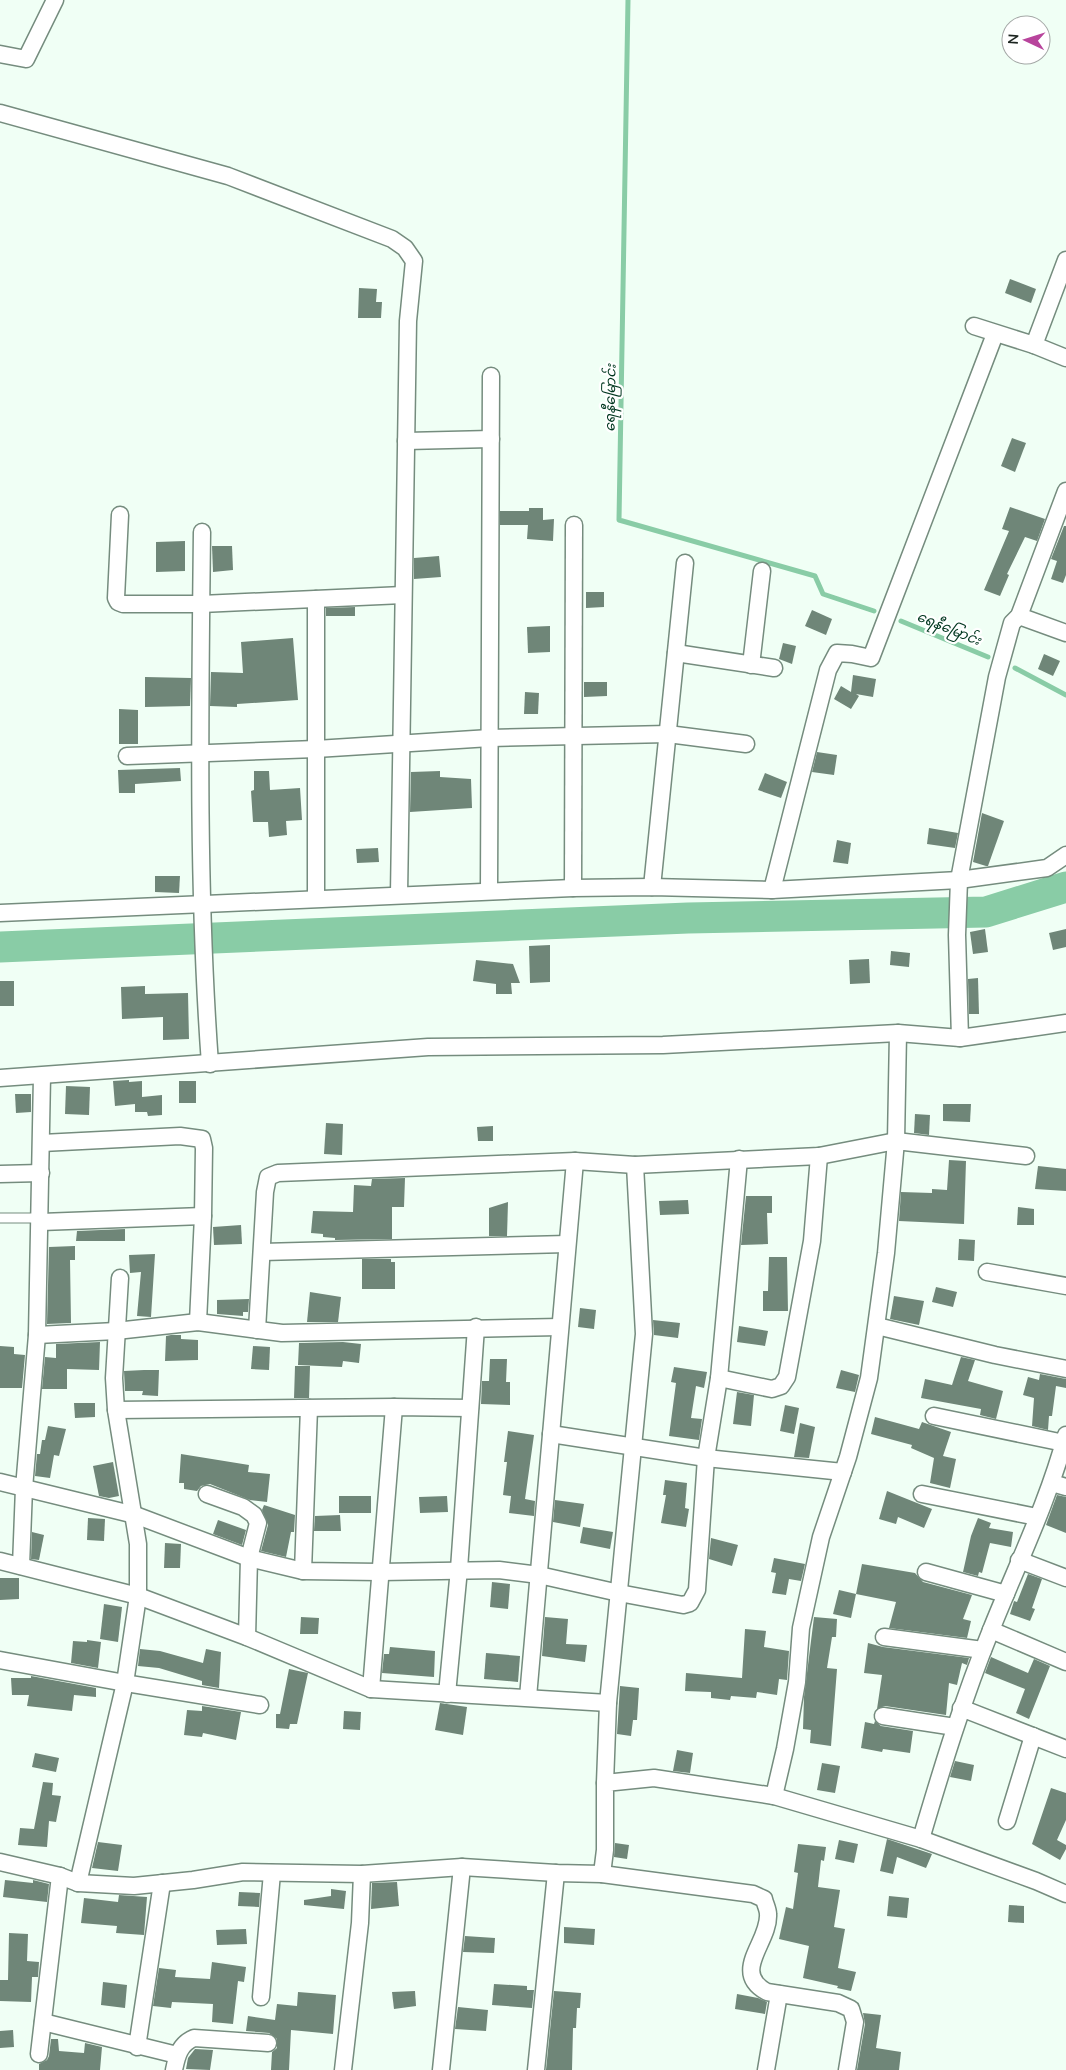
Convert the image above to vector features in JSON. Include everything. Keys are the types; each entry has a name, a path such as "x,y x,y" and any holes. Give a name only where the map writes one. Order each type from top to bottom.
{"street":[{"path":"0,54 26,59 55,0"},
{"path":"0,113 228,176 392,239 405,248 414,261 408,321 398,895"},
{"path":"1034,345 1066,260"},
{"path":"974,326 1034,345 1066,358"},
{"path":"772,890 828,670 838,653 872,658 995,334"},
{"path":"489,891 491,376"},
{"path":"406,441 491,439"},
{"path":"960,1038 957,935 959,880 997,677 1012,623 1019,616 1066,491"},
{"path":"120,516 116,598 118,602 123,604 201,604 403,595"},
{"path":"573,888 574,525"},
{"path":"202,532 200,754 203,972 210,1064"},
{"path":"652,888 685,564"},
{"path":"751,665 762,571"},
{"path":"316,599 316,898"},
{"path":"1019,616 1066,633"},
{"path":"676,653 774,668"},
{"path":"127,756 200,754 490,738 668,734 746,744"},
{"path":"0,912 573,888 772,890 959,880 1046,868 1066,855"},
{"path":"0,1078 428,1047 663,1045 898,1033 960,1038 1066,1023"},
{"path":"774,1796 797,1682 801,1628 821,1537 843,1472 870,1378 896,1141 898,1033"},
{"path":"21,1566 24,1488 38,1335 42,1076"},
{"path":"42,1143 180,1136 202,1139 204,1148 203,1216 198,1322"},
{"path":"257,1330 265,1192 268,1177 278,1173 575,1161 634,1165 819,1156 896,1141 1026,1156"},
{"path":"719,1378 772,1389 781,1386 787,1377 812,1241 819,1156"},
{"path":"0,1482 135,1515 250,1558 303,1571 499,1570 539,1575 683,1605 690,1603 697,1590 706,1458 719,1378 739,1159"},
{"path":"528,1697 575,1161"},
{"path":"602,1874 608,1703 644,1334 634,1165"},
{"path":"0,1174 41,1173"},
{"path":"41,1220 203,1216"},
{"path":"262,1252 567,1244"},
{"path":"987,1272 1066,1286"},
{"path":"78,1883 125,1683 138,1596 138,1544 135,1515 116,1410 114,1378 120,1278"},
{"path":"38,1335 198,1322 282,1333 560,1326"},
{"path":"877,1326 995,1355 1066,1369"},
{"path":"447,1694 459,1569 476,1328"},
{"path":"370,1689 394,1407"},
{"path":"303,1571 309,1408"},
{"path":"116,1410 470,1408"},
{"path":"921,1839 954,1727 983,1650 1037,1517 1059,1485 1065,1439 934,1416"},
{"path":"551,1434 706,1458 843,1472"},
{"path":"207,1494 242,1507 254,1515 258,1523 250,1558 247,1638"},
{"path":"922,1494 1037,1517"},
{"path":"1019,1560 1066,1578"},
{"path":"0,1561 138,1596 247,1638 370,1689 608,1703"},
{"path":"926,1572 1006,1594"},
{"path":"991,1630 1066,1662"},
{"path":"884,1637 983,1650"},
{"path":"0,1660 260,1705"},
{"path":"961,1708 1066,1749"},
{"path":"884,1716 954,1727"},
{"path":"1007,1821 1033,1736"},
{"path":"605,1783 654,1778 774,1796 921,1839 1036,1881 1066,1894"},
{"path":"0,1862 60,1876 78,1883 134,1886 243,1872 362,1874 462,1867 556,1874 602,1874 753,1894 764,1899 768,1914 766,1928 752,1961 751,1976 758,1987 767,1992 838,2004 852,2009 855,2022 847,2070"},
{"path":"441,2070 462,1867"},
{"path":"261,1997 272,1873"},
{"path":"343,2070 360,1924 362,1874"},
{"path":"536,2070 556,1874"},
{"path":"38,2054 60,1876"},
{"path":"137,2047 162,1883"},
{"path":"766,2070 779,1994"},
{"path":"42,2022 137,2047 176,2063 184,2042 194,2038 268,2043"}],"lane":[{"path":"0,1218 41,1220"}],"building":[{"path":"1010,279 1036,289 1031,303 1005,293"},
{"path":"359,288 377,289 376,302 382,302 381,318 358,318"},
{"path":"1012,438 1026,443 1015,472 1001,466"},
{"path":"1010,507 1045,519 1037,541 1025,537 1007,574 1009,575 1000,596 984,590 1009,531 1002,529"},
{"path":"529,508 543,508 543,520 554,519 553,541 527,539 528,525 500,525 500,511 529,511"},
{"path":"1064,526 1066,526 1066,575 1063,583 1051,579 1057,561 1051,559"},
{"path":"185,541 185,571 156,572 156,542"},
{"path":"212,546 232,546 233,570 213,572"},
{"path":"439,556 441,577 414,579 414,558"},
{"path":"586,592 604,592 604,607 586,608"},
{"path":"355,607 355,616 326,616 326,608"},
{"path":"812,610 832,619 826,635 805,626"},
{"path":"550,626 550,652 528,653 527,627"},
{"path":"293,638 298,700 237,704 237,707 210,706 211,672 243,673 241,642"},
{"path":"783,643 796,646 792,664 779,659"},
{"path":"1044,654 1060,661 1053,676 1038,669"},
{"path":"853,675 876,679 873,697 856,694 859,696 851,709 834,699 841,686 851,692"},
{"path":"145,677 191,678 190,706 145,707"},
{"path":"584,682 607,682 607,696 584,697"},
{"path":"525,692 539,693 538,714 524,714"},
{"path":"119,709 138,710 138,744 119,744"},
{"path":"817,752 837,755 834,775 812,772"},
{"path":"180,768 181,781 135,784 135,793 119,793 118,770"},
{"path":"254,771 269,771 270,790 300,788 302,820 286,821 287,835 269,837 268,822 253,822 251,791 254,790"},
{"path":"440,771 440,777 471,779 472,808 410,812 411,772"},
{"path":"765,773 787,782 781,798 758,790"},
{"path":"982,813 1004,821 988,866 973,862"},
{"path":"929,828 958,833 955,848 927,844"},
{"path":"837,840 851,843 848,864 833,862"},
{"path":"378,848 379,862 357,863 356,849"},
{"path":"155,876 180,876 179,893 155,892"},
{"path":"985,929 988,952 973,954 970,932"},
{"path":"1066,929 1066,947 1053,950 1049,933"},
{"path":"550,945 550,982 530,983 529,946"},
{"path":"891,951 910,953 909,967 890,965"},
{"path":"869,959 870,983 850,984 849,960"},
{"path":"476,960 513,964 520,983 511,983 512,994 496,994 496,984 473,981"},
{"path":"978,978 979,1014 969,1014 968,979"},
{"path":"0,981 14,981 14,1006 0,1006"},
{"path":"145,986 145,994 188,993 189,1039 163,1040 163,1017 122,1019 121,987"},
{"path":"129,1080 129,1082 142,1081 142,1097 162,1095 162,1115 148,1116 147,1112 135,1112 135,1104 115,1106 113,1081"},
{"path":"179,1081 196,1081 196,1103 179,1103"},
{"path":"66,1086 90,1087 89,1115 65,1114"},
{"path":"15,1094 31,1094 31,1112 16,1113"},
{"path":"943,1104 971,1104 970,1122 943,1121"},
{"path":"915,1114 930,1115 929,1135 914,1133"},
{"path":"326,1123 343,1124 342,1155 324,1154"},
{"path":"493,1126 493,1141 478,1141 477,1127"},
{"path":"949,1160 966,1161 964,1224 899,1221 901,1192 932,1193 932,1189 947,1190"},
{"path":"1038,1166 1066,1169 1066,1191 1035,1189"},
{"path":"405,1178 404,1207 392,1207 392,1239 335,1240 335,1238 323,1237 323,1234 311,1233 313,1211 353,1212 354,1185 371,1186 372,1179"},
{"path":"746,1196 772,1196 772,1213 767,1213 768,1244 741,1245"},
{"path":"688,1200 689,1214 660,1215 659,1201"},
{"path":"508,1202 507,1236 489,1236 489,1208"},
{"path":"1018,1207 1034,1209 1034,1225 1017,1225"},
{"path":"241,1225 242,1244 214,1245 213,1227"},
{"path":"125,1229 125,1241 76,1241 77,1231"},
{"path":"959,1239 975,1240 974,1261 958,1260"},
{"path":"75,1246 75,1260 70,1260 71,1323 47,1324 49,1247"},
{"path":"155,1254 151,1317 137,1316 141,1272 130,1273 129,1255"},
{"path":"769,1257 787,1257 788,1311 763,1311 763,1291 768,1291"},
{"path":"362,1259 391,1259 391,1262 395,1262 395,1289 362,1289"},
{"path":"936,1287 957,1292 953,1307 932,1302"},
{"path":"310,1292 341,1297 338,1322 307,1322"},
{"path":"894,1296 924,1301 919,1325 890,1319"},
{"path":"249,1299 248,1312 243,1312 243,1316 217,1314 217,1300"},
{"path":"580,1308 596,1310 594,1329 578,1327"},
{"path":"653,1320 680,1323 678,1338 654,1335"},
{"path":"739,1326 768,1331 765,1346 737,1342"},
{"path":"181,1335 181,1339 198,1340 198,1360 165,1361 166,1336"},
{"path":"100,1342 99,1370 67,1369 67,1389 42,1389 45,1357 56,1358 56,1344"},
{"path":"343,1342 361,1344 359,1363 343,1361 342,1367 298,1365 299,1343"},
{"path":"0,1346 14,1347 14,1354 25,1355 22,1388 0,1388"},
{"path":"253,1346 270,1347 269,1370 251,1369"},
{"path":"961,1357 975,1360 968,1381 1003,1391 996,1419 980,1415 981,1409 921,1398 925,1379 952,1385"},
{"path":"490,1359 507,1359 506,1382 510,1382 510,1405 481,1404 482,1381 489,1381"},
{"path":"295,1366 310,1366 309,1398 294,1398"},
{"path":"674,1367 707,1372 704,1388 696,1386 691,1418 702,1419 699,1440 669,1436 676,1383 671,1382"},
{"path":"159,1370 158,1396 142,1395 143,1391 125,1391 124,1371"},
{"path":"841,1370 859,1375 855,1392 836,1388"},
{"path":"1040,1374 1066,1379 1066,1388 1056,1386 1052,1416 1049,1416 1048,1430 1032,1426 1034,1398 1023,1395 1028,1377 1039,1380"},
{"path":"737,1392 754,1395 751,1426 733,1424"},
{"path":"74,1403 95,1403 95,1417 75,1418"},
{"path":"785,1405 799,1408 794,1434 780,1431"},
{"path":"875,1417 919,1429 922,1422 951,1432 943,1456 956,1459 950,1488 930,1483 934,1458 911,1448 912,1445 871,1434"},
{"path":"800,1423 815,1427 809,1458 794,1457"},
{"path":"48,1426 66,1429 59,1456 54,1455 50,1478 35,1476 37,1454 40,1454 42,1440 45,1440"},
{"path":"508,1431 534,1435 525,1499 535,1501 534,1516 509,1513 511,1496 503,1495 507,1462 504,1462"},
{"path":"181,1454 249,1465 248,1472 270,1474 267,1502 250,1500 210,1484 201,1486 197,1491 184,1489 184,1483 179,1483"},
{"path":"113,1462 119,1496 109,1498 99,1496 93,1466"},
{"path":"665,1480 687,1483 685,1508 689,1509 686,1527 661,1523 666,1495 663,1495"},
{"path":"887,1491 932,1509 924,1528 898,1517 896,1524 879,1519"},
{"path":"1057,1495 1066,1497 1066,1533 1046,1525"},
{"path":"339,1496 371,1496 371,1513 339,1513"},
{"path":"447,1496 448,1512 420,1513 419,1497"},
{"path":"555,1500 584,1504 580,1527 553,1522"},
{"path":"264,1505 295,1515 294,1532 291,1532 286,1557 261,1551 268,1525 262,1510"},
{"path":"340,1515 341,1531 314,1531 315,1516"},
{"path":"88,1518 105,1519 104,1541 87,1540"},
{"path":"978,1518 991,1523 989,1528 1013,1532 1011,1547 990,1543 982,1573 979,1572 978,1576 963,1572 971,1536"},
{"path":"218,1520 246,1530 242,1545 213,1534"},
{"path":"583,1527 613,1532 610,1549 580,1543"},
{"path":"32,1532 44,1535 39,1560 31,1559"},
{"path":"711,1538 738,1545 732,1566 709,1559"},
{"path":"165,1543 181,1544 180,1568 164,1568"},
{"path":"774,1558 805,1564 801,1581 789,1579 786,1595 772,1593 776,1573 771,1572"},
{"path":"862,1564 915,1573 923,1582 972,1595 963,1619 971,1621 967,1638 889,1628 896,1602 856,1594"},
{"path":"1028,1574 1042,1579 1032,1608 1035,1609 1030,1621 1010,1614 1014,1601 1017,1602"},
{"path":"0,1578 19,1578 19,1599 0,1600"},
{"path":"492,1582 510,1584 508,1609 490,1607"},
{"path":"839,1590 856,1594 851,1618 833,1614"},
{"path":"104,1604 122,1607 118,1642 100,1639"},
{"path":"301,1617 319,1618 318,1634 300,1634"},
{"path":"545,1617 568,1619 566,1644 587,1645 585,1662 542,1656"},
{"path":"814,1617 837,1619 836,1637 832,1637 827,1668 837,1669 831,1746 810,1743 811,1730 803,1729 804,1697"},
{"path":"745,1629 766,1631 764,1647 789,1651 787,1680 779,1679 777,1695 757,1692 756,1698 731,1696 730,1700 711,1698 711,1692 685,1691 686,1673 742,1678"},
{"path":"87,1640 101,1642 98,1668 71,1663 73,1641 87,1642"},
{"path":"868,1643 883,1647 969,1658 967,1665 962,1663 957,1685 949,1683 946,1715 885,1706 877,1709 882,1675 864,1673"},
{"path":"390,1647 435,1651 434,1677 382,1673 384,1654 389,1654"},
{"path":"140,1649 160,1651 203,1663 206,1649 221,1652 219,1688 202,1685 202,1681 159,1668 138,1666"},
{"path":"486,1653 520,1656 518,1682 484,1679"},
{"path":"991,1657 1028,1673 1034,1659 1050,1666 1029,1719 1016,1713 1025,1689 985,1673"},
{"path":"289,1669 308,1673 297,1724 290,1724 289,1729 276,1728 276,1714 280,1714"},
{"path":"31,1676 96,1688 96,1697 74,1695 72,1711 27,1706 29,1695 12,1695 11,1678 31,1678"},
{"path":"620,1686 639,1688 637,1720 633,1720 631,1736 617,1734"},
{"path":"440,1703 467,1707 463,1735 435,1730"},
{"path":"202,1706 241,1712 236,1740 203,1733 202,1737 184,1735 187,1710 202,1711"},
{"path":"344,1711 361,1712 360,1730 343,1729"},
{"path":"875,1721 881,1726 913,1731 910,1753 883,1749 882,1752 861,1748 865,1722 874,1724"},
{"path":"677,1750 693,1753 690,1773 673,1771"},
{"path":"35,1753 59,1758 56,1772 32,1767"},
{"path":"955,1761 974,1765 971,1781 950,1777"},
{"path":"822,1763 840,1766 835,1793 817,1790"},
{"path":"43,1782 53,1783 52,1795 61,1796 56,1822 49,1821 47,1847 18,1845 20,1828 34,1829"},
{"path":"1051,1788 1066,1793 1066,1820 1057,1840 1066,1845 1066,1849 1060,1860 1032,1844"},
{"path":"887,1839 932,1854 926,1868 897,1857 893,1874 880,1871"},
{"path":"839,1840 858,1844 854,1863 835,1859"},
{"path":"98,1842 122,1845 118,1871 92,1868"},
{"path":"615,1843 629,1845 627,1859 614,1857"},
{"path":"798,1844 826,1847 824,1861 821,1860 818,1887 840,1890 834,1927 845,1929 838,1968 856,1972 851,1991 803,1978 809,1946 779,1939 786,1907 793,1909 798,1873 794,1872"},
{"path":"5,1880 33,1883 33,1880 49,1884 47,1902 3,1897"},
{"path":"397,1882 399,1906 371,1909 372,1883"},
{"path":"331,1889 346,1891 344,1909 304,1905 304,1900 331,1896"},
{"path":"239,1892 260,1893 259,1907 238,1906"},
{"path":"119,1895 147,1897 144,1935 116,1933 117,1926 81,1923 84,1898 118,1902"},
{"path":"889,1896 909,1898 907,1918 887,1916"},
{"path":"1009,1905 1024,1906 1024,1923 1008,1922"},
{"path":"564,1927 595,1929 594,1945 564,1943"},
{"path":"246,1929 247,1944 217,1945 216,1930"},
{"path":"9,1933 28,1934 27,1961 39,1962 38,1977 32,1977 31,2002 0,2001 0,1980 8,1980"},
{"path":"465,1936 495,1938 494,1953 463,1952"},
{"path":"212,1962 246,1967 244,1982 238,1981 233,2024 212,2022 213,2004 172,2002 171,2008 153,2006 159,1968 176,1970 175,1977 210,1979"},
{"path":"103,1982 127,1985 125,2008 101,2005"},
{"path":"494,1984 527,1986 527,1990 534,1990 532,2008 492,2005"},
{"path":"415,1991 416,2006 394,2009 392,1992"},
{"path":"554,1991 581,1993 580,2008 577,2008 576,2028 573,2028 572,2070 546,2070"},
{"path":"298,1992 336,1995 333,2034 291,2030 289,2070 271,2070 272,2052 277,2048 277,2039 269,2033 246,2031 248,2016 275,2020 277,2004 297,2006"},
{"path":"737,1994 758,1998 767,2002 765,2014 735,2009"},
{"path":"458,2007 488,2010 486,2031 455,2029"},
{"path":"863,2013 881,2015 876,2048 901,2052 899,2070 857,2070 865,2024"},
{"path":"13,2030 14,2047 0,2048 0,2031"},
{"path":"51,2039 58,2039 59,2051 84,2053 85,2043 102,2047 100,2070 39,2070 39,2064 47,2060 49,2056"},
{"path":"195,2049 213,2050 210,2070 186,2069 188,2058"}],"waterway":[{"name":"ရေနီမြောင်း","path":"628,0 619,520 815,576 823,594 874,611"},
{"name":"ရေနီမြောင်း","path":"901,621 988,657"},
{"name":"ရေနီမြောင်း","path":"1015,668 1066,695"},
{"path":"0,947 688,918 986,912 1066,887"}]}
